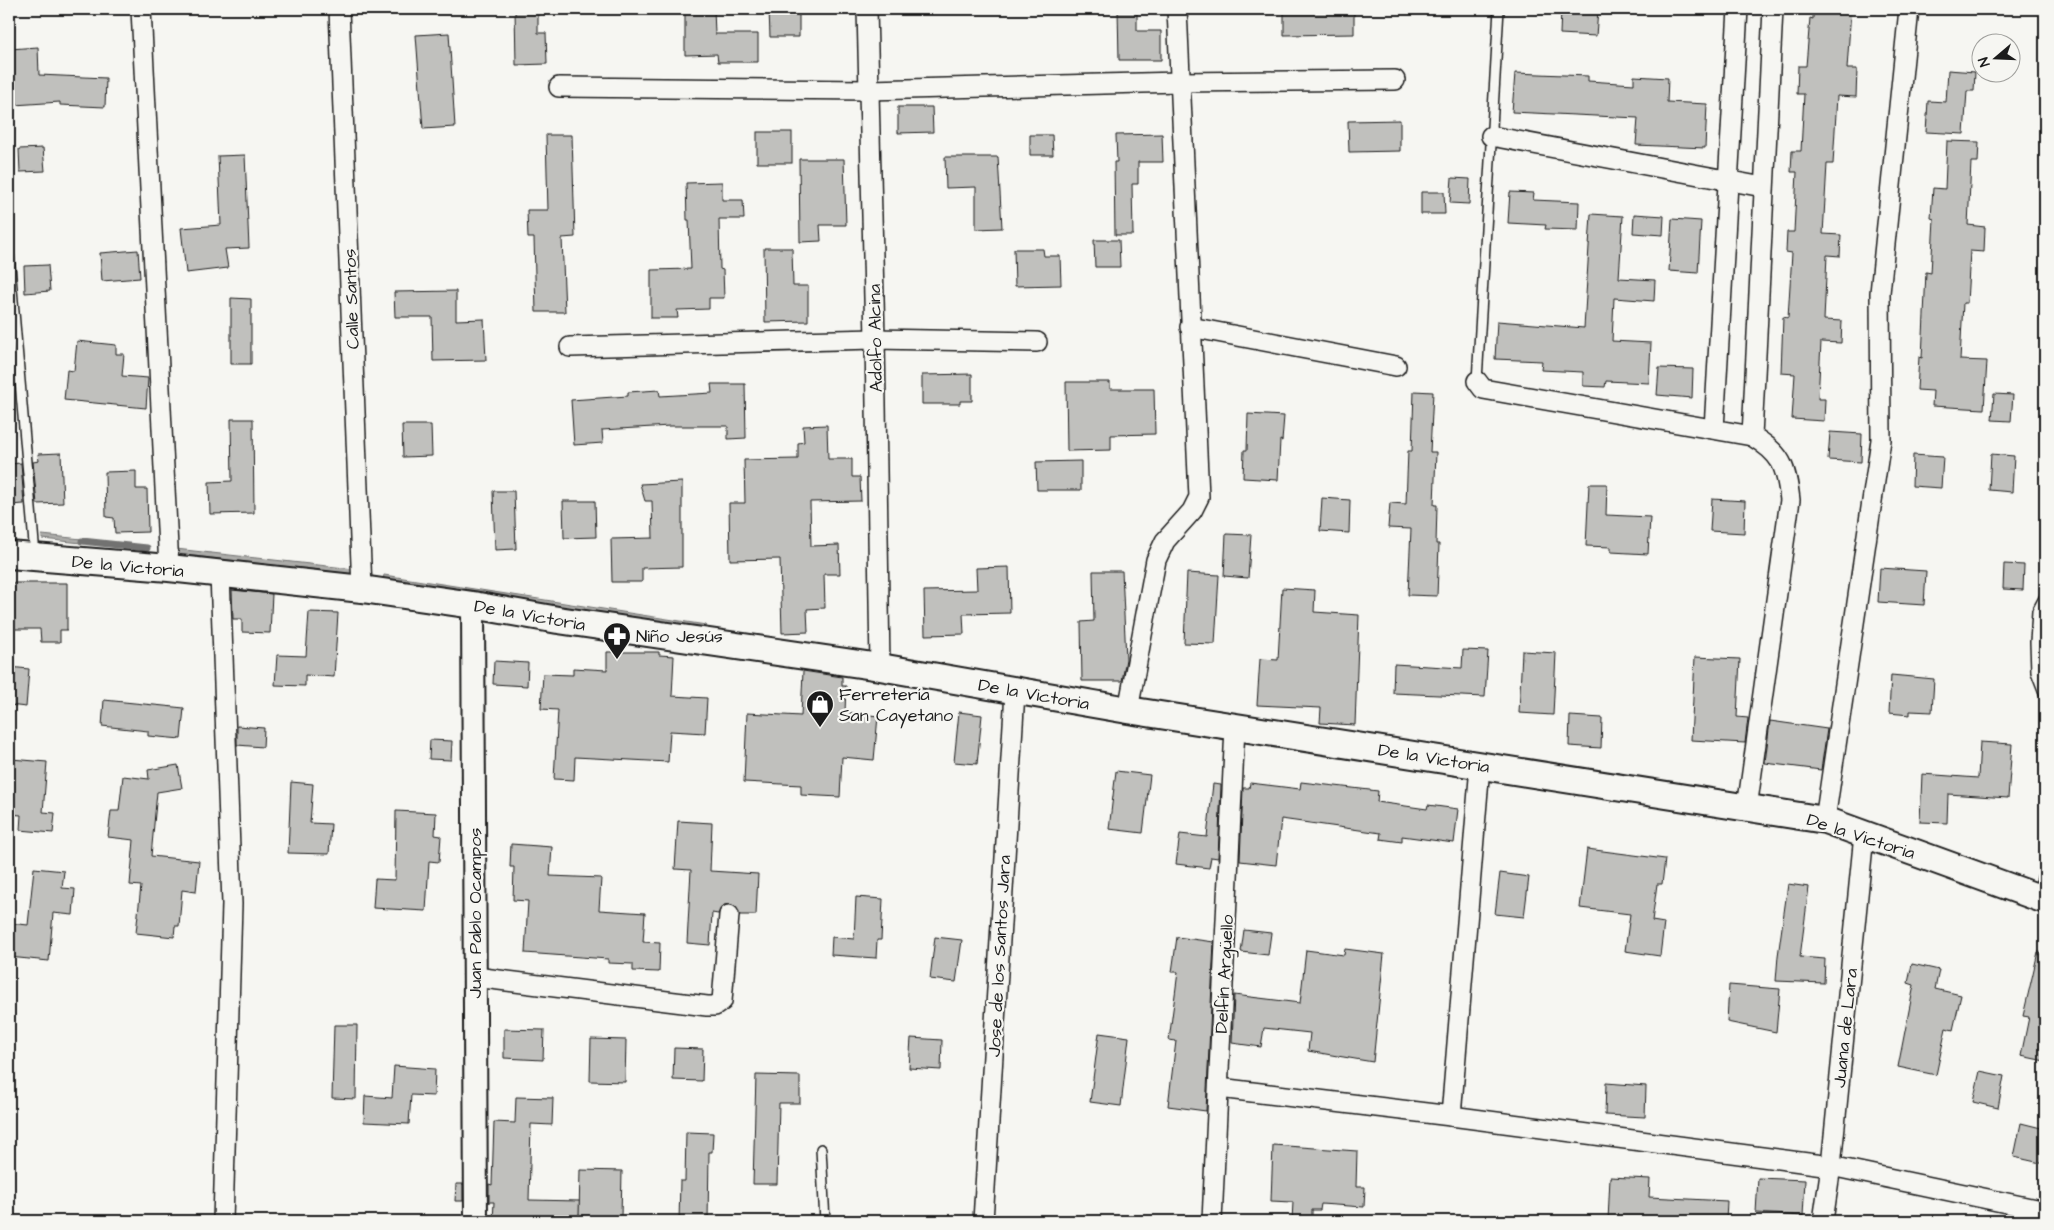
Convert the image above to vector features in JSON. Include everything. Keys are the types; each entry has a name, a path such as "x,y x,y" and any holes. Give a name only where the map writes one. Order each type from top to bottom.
{"main road":[{"name":"De la Victoria","path":"9,555 169,568 362,589 473,604 558,620 880,667 1015,692 1825,820 2041,898"}],"street":[{"path":"141,9 169,568"},
{"name":"Calle Santos","path":"339,9 362,589"},
{"name":"Adolfo Alcina","path":"867,9 880,667"},
{"path":"1128,710 1156,560 1165,541 1192,511 1199,497 1177,9"},
{"path":"1714,429 1738,9"},
{"path":"1752,436 1773,9"},
{"path":"1825,820 1881,440 1880,293 1909,9"},
{"path":"559,87 868,90 1180,82 1395,80"},
{"path":"1491,136 1764,187"},
{"path":"1190,327 1396,366"},
{"path":"570,347 875,339 1037,342"},
{"path":"1477,381 1482,389 1752,436 1769,447 1781,461 1788,482 1790,500 1747,808"},
{"path":"220,574 232,904 223,1221"},
{"name":"Juan Pablo Ocampos","path":"473,604 476,1221"},
{"name":"Jose de los Santos Jara","path":"983,1221 1015,692"},
{"name":"Delfín Argüello","path":"1212,1221 1235,727"},
{"path":"1450,1116 1480,766"},
{"name":"Juana de Lara","path":"1823,1221 1831,1166 1864,834"},
{"path":"475,977 715,1006 722,1001 728,915"},
{"path":"1219,1088 1831,1166 2045,1211"}],"lane":[{"path":"1477,381 1499,9"},
{"path":"9,254 36,558"},
{"path":"2045,596 2037,611 2035,642 2036,672 2045,695"},
{"path":"2041,898 2045,867"},
{"path":"821,1149 825,1221"}],"shaded area":[{"path":"42,535 92,540 92,544 42,539"},
{"path":"176,549 354,569 353,574 176,554"},
{"path":"384,575 706,625 704,628 383,579"}],"building":[{"path":"515,9 538,9 538,33 546,33 547,64 516,65"},
{"path":"685,9 714,9 715,34 758,34 758,62 718,62 717,54 685,55"},
{"path":"769,9 799,9 799,37 770,37"},
{"path":"1118,9 1137,9 1137,31 1161,31 1161,60 1119,60"},
{"path":"1293,9 1354,9 1354,34 1284,35 1284,11 1293,11"},
{"path":"1561,9 1598,10 1596,36 1560,34"},
{"path":"1813,9 1851,9 1847,69 1857,69 1856,97 1837,96 1833,164 1827,164 1823,234 1841,235 1840,256 1827,255 1824,320 1842,321 1841,343 1821,342 1818,399 1825,399 1824,421 1792,419 1795,374 1781,373 1783,317 1788,318 1792,253 1786,252 1787,232 1794,232 1797,172 1791,172 1792,151 1801,151 1804,94 1797,94 1798,66 1806,66 1810,18 1813,19"},
{"path":"449,33 455,127 423,129 416,35"},
{"path":"38,47 39,75 106,78 105,107 60,105 60,102 14,105 10,49"},
{"path":"1948,70 1972,72 1974,91 1967,91 1964,134 1926,132 1928,101 1946,102"},
{"path":"1515,73 1588,76 1588,81 1634,84 1634,76 1668,78 1667,102 1707,104 1705,148 1636,145 1638,118 1512,112"},
{"path":"898,107 932,107 933,132 898,133"},
{"path":"1400,120 1400,151 1349,152 1348,121"},
{"path":"757,132 792,132 792,163 757,163"},
{"path":"1162,134 1163,162 1138,162 1138,184 1132,184 1133,235 1115,235 1114,162 1117,162 1116,135"},
{"path":"546,135 572,135 575,237 562,238 565,312 536,312 534,238 528,238 527,210 548,210"},
{"path":"1030,135 1052,135 1053,155 1030,155"},
{"path":"1947,141 1979,142 1978,162 1971,162 1968,225 1985,227 1984,252 1970,251 1967,303 1963,303 1960,360 1987,361 1984,409 1932,406 1933,391 1917,390 1919,357 1922,358 1926,272 1931,273 1934,219 1931,218 1933,188 1945,189"},
{"path":"43,148 45,171 20,172 19,149"},
{"path":"245,155 249,248 225,249 228,268 186,273 181,228 221,225 218,156"},
{"path":"945,157 998,157 1002,228 976,229 976,187 946,188"},
{"path":"799,159 844,159 846,225 820,225 821,241 800,242"},
{"path":"1452,178 1470,179 1469,204 1450,203"},
{"path":"722,182 722,200 743,200 744,219 719,219 720,269 723,270 724,298 709,298 709,309 677,310 678,318 651,318 651,270 691,269 686,183"},
{"path":"1421,192 1444,192 1445,214 1421,214"},
{"path":"1510,192 1534,193 1533,200 1579,202 1578,230 1545,229 1546,225 1508,223"},
{"path":"1591,214 1623,216 1619,278 1655,280 1654,301 1614,298 1612,341 1651,343 1649,383 1606,381 1605,387 1583,386 1583,372 1541,370 1542,361 1495,359 1497,321 1584,328"},
{"path":"1634,214 1664,216 1663,235 1633,233"},
{"path":"1672,219 1701,221 1698,273 1669,271"},
{"path":"1094,240 1119,240 1120,267 1095,267"},
{"path":"764,248 792,248 793,286 808,286 808,321 765,322"},
{"path":"1014,249 1043,249 1044,256 1060,256 1061,285 1015,286"},
{"path":"138,250 140,278 102,281 100,253"},
{"path":"48,265 50,291 25,293 24,266"},
{"path":"456,291 456,320 484,319 486,360 433,361 432,317 395,317 394,292"},
{"path":"231,298 251,299 251,364 231,364"},
{"path":"77,341 116,345 116,354 124,354 122,376 148,378 146,408 64,400 67,370 74,371"},
{"path":"1659,368 1693,369 1692,398 1657,395"},
{"path":"972,374 972,401 960,401 960,404 922,404 922,375"},
{"path":"1066,382 1110,382 1110,389 1154,389 1155,434 1111,435 1111,450 1067,451"},
{"path":"711,384 745,384 746,438 728,439 728,426 670,426 602,430 603,443 574,445 571,400 628,396 628,392 659,390 660,396 712,393"},
{"path":"1414,391 1433,392 1430,452 1436,452 1434,505 1437,505 1436,544 1439,544 1437,596 1408,595 1411,529 1388,528 1390,503 1406,504 1408,451 1412,451"},
{"path":"1994,394 2013,395 2011,421 1992,420"},
{"path":"1248,414 1284,416 1282,441 1280,440 1278,480 1243,478 1244,450 1247,450"},
{"path":"231,419 253,419 254,513 210,514 209,482 232,481"},
{"path":"402,425 431,425 432,456 403,457"},
{"path":"827,425 828,459 852,459 852,477 860,477 861,501 810,502 811,546 839,545 840,574 824,574 825,608 807,609 808,632 782,633 780,559 730,560 729,503 745,503 744,460 798,459 798,443 804,442 803,426"},
{"path":"1830,432 1862,434 1861,462 1828,460"},
{"path":"61,453 63,503 37,504 33,462 39,461 38,454"},
{"path":"1991,454 2014,456 2012,492 1989,490"},
{"path":"1913,455 1943,457 1941,488 1912,486"},
{"path":"1081,461 1081,490 1037,490 1036,462"},
{"path":"21,463 24,504 9,505 9,464"},
{"path":"136,471 136,489 147,489 148,532 115,533 114,518 106,517 105,472"},
{"path":"682,482 682,567 642,568 642,582 612,582 611,539 653,538 652,501 645,501 640,484"},
{"path":"1589,484 1607,484 1606,515 1650,517 1648,554 1611,552 1611,547 1586,546"},
{"path":"493,491 514,491 516,549 495,550"},
{"path":"1322,498 1350,500 1349,533 1320,531"},
{"path":"1712,499 1745,501 1744,533 1710,531"},
{"path":"563,501 595,501 596,537 564,538"},
{"path":"1226,534 1251,535 1248,578 1224,576"},
{"path":"2004,564 2024,565 2023,590 2003,589"},
{"path":"1009,567 1010,613 963,614 964,634 925,635 924,591 977,590 976,568"},
{"path":"1880,568 1926,571 1924,605 1878,602"},
{"path":"1093,571 1122,571 1126,659 1122,681 1082,681 1081,622 1094,621"},
{"path":"1187,573 1219,575 1215,644 1184,643"},
{"path":"9,583 67,583 67,630 60,630 60,642 41,642 40,629 9,629"},
{"path":"1282,588 1315,590 1314,612 1359,615 1355,725 1320,723 1321,708 1257,705 1260,659 1278,660"},
{"path":"232,590 272,594 270,633 242,632 242,619 233,619"},
{"path":"309,612 338,613 334,677 305,675 305,686 275,685 277,655 306,656"},
{"path":"1463,650 1488,651 1485,697 1393,693 1394,664 1462,668"},
{"path":"1522,651 1556,653 1553,715 1519,713"},
{"path":"607,652 659,652 659,655 674,656 672,696 707,698 705,733 670,731 668,762 575,757 574,780 554,779 558,710 541,709 543,674 573,675 573,668 607,670"},
{"path":"1695,657 1740,659 1737,717 1748,718 1745,743 1691,740"},
{"path":"494,661 528,663 527,686 493,684"},
{"path":"9,667 29,669 26,707 9,705"},
{"path":"803,671 842,677 842,686 846,686 845,712 878,716 874,760 842,757 840,797 801,795 801,785 744,782 747,713 801,716"},
{"path":"1891,675 1934,679 1932,712 1910,711 1910,715 1889,713"},
{"path":"104,700 184,708 181,739 148,736 148,731 102,726"},
{"path":"959,712 982,715 977,764 954,762"},
{"path":"1570,716 1602,718 1601,748 1569,746"},
{"path":"1770,721 1827,729 1821,770 1765,763"},
{"path":"237,726 264,728 263,747 237,745"},
{"path":"430,740 452,741 451,760 429,759"},
{"path":"1980,742 2012,744 2008,798 1948,794 1947,823 1920,822 1922,774 1978,778"},
{"path":"11,759 47,762 43,812 55,813 53,833 20,830 21,815 9,814"},
{"path":"178,765 182,788 157,792 151,856 199,861 196,892 182,890 179,926 175,926 174,937 136,933 141,886 130,885 134,840 108,837 111,811 119,811 123,776 149,779 148,770"},
{"path":"1116,771 1150,775 1143,833 1109,829"},
{"path":"291,782 313,784 310,823 331,824 329,854 288,853"},
{"path":"1301,782 1378,791 1377,802 1427,809 1428,805 1458,809 1454,843 1402,836 1402,842 1380,839 1381,833 1281,819 1276,865 1240,861 1243,788 1249,788 1250,783 1300,789"},
{"path":"1213,784 1221,785 1218,858 1211,857 1209,868 1176,864 1180,834 1207,837"},
{"path":"396,811 436,813 435,835 441,836 439,862 429,861 426,911 373,908 375,879 395,880"},
{"path":"678,821 712,823 710,871 758,874 756,915 740,915 735,906 724,905 718,914 712,913 710,945 687,943 691,870 675,869"},
{"path":"511,844 552,847 550,876 601,878 599,910 645,913 643,942 660,943 659,972 633,971 633,964 608,963 608,959 525,953 528,901 513,900 514,867 510,867"},
{"path":"1587,849 1665,859 1662,884 1657,884 1652,921 1664,923 1660,956 1625,951 1630,914 1580,908"},
{"path":"34,868 64,871 62,888 75,889 73,915 53,913 49,961 9,957 9,923 28,925"},
{"path":"1500,873 1529,877 1524,917 1495,914"},
{"path":"1788,884 1809,887 1800,957 1825,959 1824,983 1776,981"},
{"path":"856,897 883,899 881,940 877,940 876,958 831,955 832,937 854,939"},
{"path":"1244,930 1271,933 1268,955 1241,952"},
{"path":"935,937 962,940 956,982 930,979"},
{"path":"1177,937 1214,942 1206,1111 1168,1106 1176,1041 1169,1040 1178,972 1172,972"},
{"path":"1345,949 1384,954 1373,1062 1308,1051 1310,1033 1264,1028 1261,1047 1232,1043 1234,995 1300,1003 1306,950 1344,955"},
{"path":"2038,952 2045,953 2045,1061 2021,1056 2029,1017 2023,1016"},
{"path":"1912,964 1939,970 1935,989 1961,995 1953,1030 1946,1028 1936,1075 1898,1067 1914,985 1908,983"},
{"path":"1729,985 1780,989 1776,1032 1727,1022"},
{"path":"334,1025 357,1025 356,1099 332,1098"},
{"path":"504,1029 544,1030 543,1060 504,1058"},
{"path":"1099,1033 1129,1037 1121,1106 1090,1102"},
{"path":"911,1038 942,1040 941,1070 909,1068"},
{"path":"591,1039 626,1040 625,1082 590,1081"},
{"path":"674,1048 703,1049 702,1081 673,1080"},
{"path":"394,1066 435,1069 434,1096 411,1095 409,1124 364,1122 365,1096 392,1098"},
{"path":"1980,1071 2004,1076 1998,1108 1973,1102"},
{"path":"756,1075 800,1076 800,1103 779,1103 777,1184 753,1184"},
{"path":"1606,1083 1646,1086 1645,1117 1605,1115"},
{"path":"516,1097 553,1098 552,1125 531,1124 529,1200 580,1201 579,1221 493,1221 494,1202 489,1202 489,1184 492,1185 494,1122 515,1123"},
{"path":"2021,1123 2045,1129 2045,1164 2014,1157"},
{"path":"686,1132 713,1133 712,1152 709,1152 708,1221 679,1221 680,1181 685,1181"},
{"path":"1273,1145 1357,1151 1356,1187 1365,1187 1364,1207 1321,1204 1320,1210 1312,1210 1312,1221 1292,1221 1293,1202 1271,1201"},
{"path":"580,1170 622,1171 621,1217 579,1216"},
{"path":"1610,1177 1650,1179 1649,1197 1727,1201 1726,1221 1608,1221"},
{"path":"1758,1178 1805,1180 1803,1216 1756,1213"},
{"path":"456,1184 463,1184 463,1201 455,1201"}],"waterway":[{"path":"82,541 147,548"}],"place":[{"name":"Niño Jesús","path":"617,660"},
{"name":"Ferretería San Cayetano","path":"820,728"}]}
